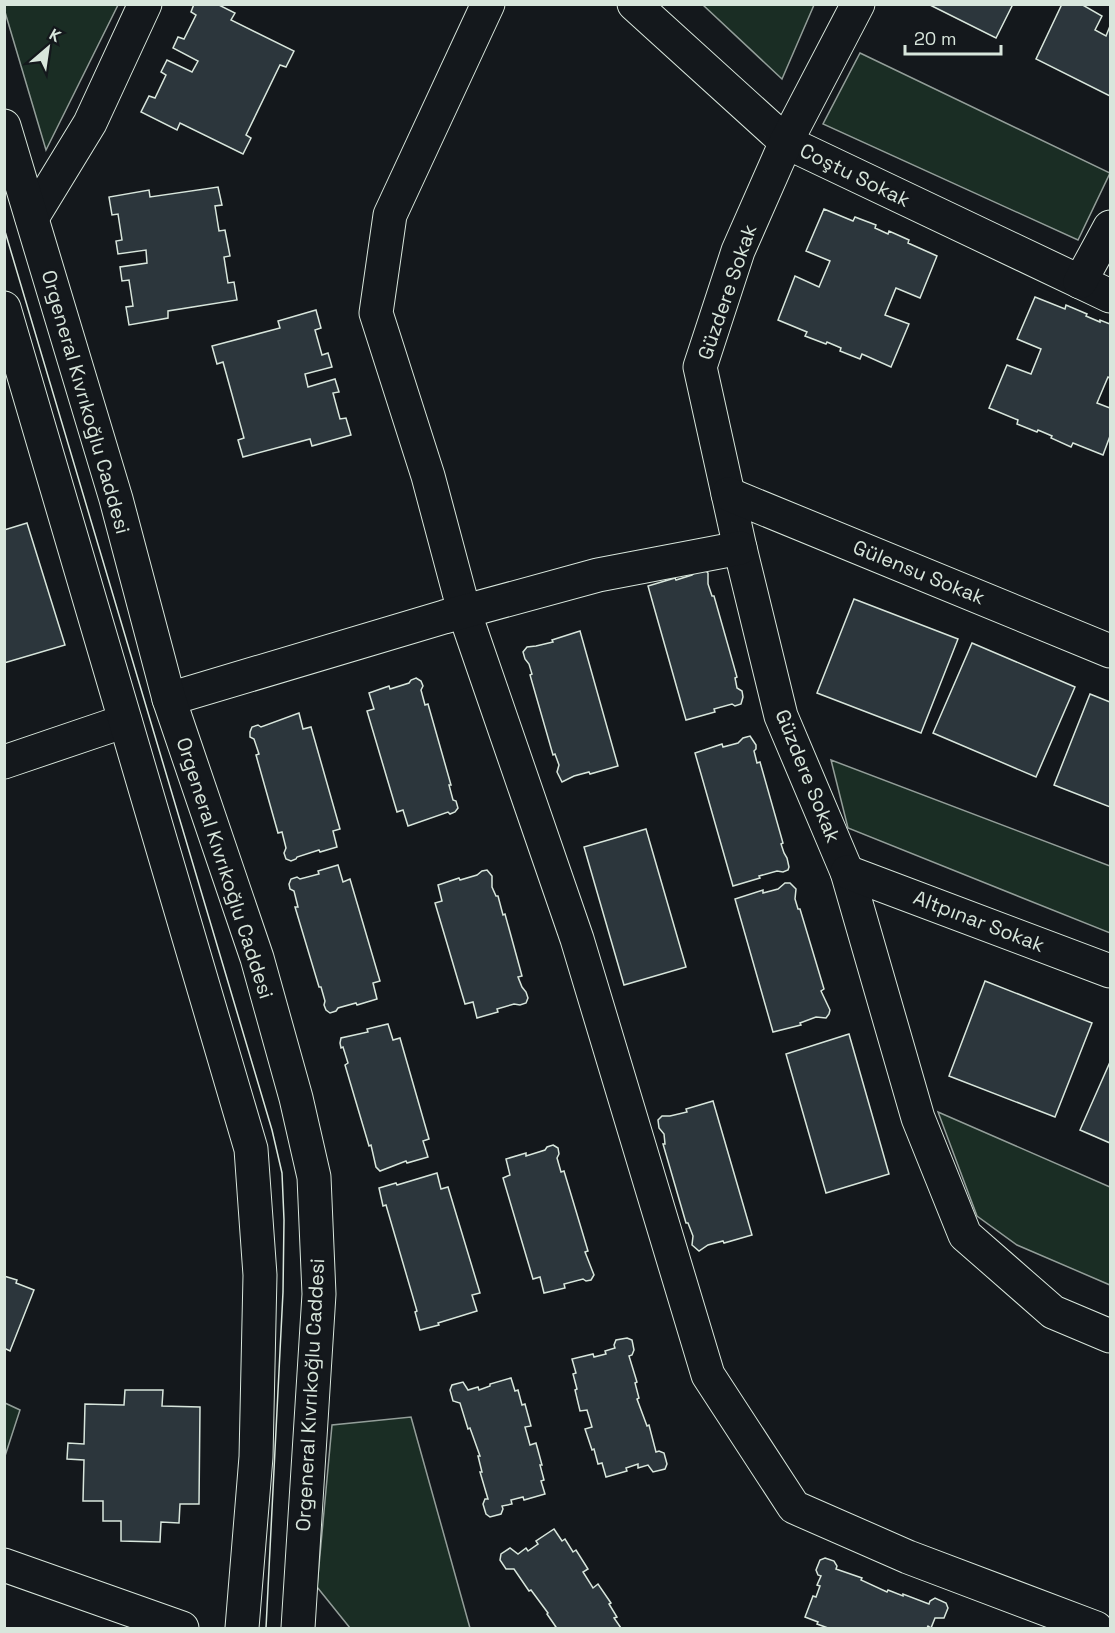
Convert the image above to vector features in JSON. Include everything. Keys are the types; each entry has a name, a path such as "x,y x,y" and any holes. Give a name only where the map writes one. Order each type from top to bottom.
{"street":[{"path":"32,218 90,123 145,4"},
{"path":"488,4 390,215 376,314 428,476 464,611 577,939 708,1375 794,1507 908,1557 1096,1629"},
{"name":"Coştu Sokak","path":"634,4 786,142 1110,296"},
{"name":"Güzdere Sokak","path":"858,4 786,142 738,251 700,367 740,548 781,716 847,872 918,1118 965,1235 1053,1312 1110,1336"},
{"name":"Orgeneral Kıvrıkoğlu Caddesi","path":"4,126 116,500 169,699 256,958 296,1098 314,1177 319,1294 298,1629"},
{"path":"1080,282 1110,227"},
{"path":"4,308 251,1149 260,1287 256,1457 242,1629"},
{"name":"Gülensu Sokak","path":"728,494 1110,651"},
{"path":"169,699 464,611 598,575 740,548"},
{"path":"4,762 125,722"},
{"name":"Altpınar Sokak","path":"847,872 1110,971"},
{"path":"4,1565 182,1629"}],"green space":[{"path":"814,4 782,79 703,5"},
{"path":"4,5 118,5 46,150 5,12"},
{"path":"860,53 1110,173 1078,240 823,124"},
{"path":"831,760 1110,866 1110,933 848,828"},
{"path":"938,1112 1110,1187 1110,1285 1017,1245 977,1216"},
{"path":"5,1403 20,1410 5,1456"},
{"path":"411,1417 470,1628 350,1628 317,1587 332,1425"}],"building":[{"path":"194,4 217,4 235,13 231,20 294,51 286,67 280,65 246,135 251,138 243,154 180,123 177,130 141,112 149,96 155,98 166,75 161,72 167,60 192,72 198,61 173,48 178,37 184,39 196,15 191,12"},
{"path":"928,4 1013,4 996,38"},
{"path":"1062,4 1081,4 1102,16 1095,30 1106,36 1110,26 1110,96 1036,59"},
{"path":"218,187 222,205 215,206 219,231 225,230 230,256 224,257 228,283 234,282 237,300 168,311 168,318 129,325 126,307 133,306 129,280 122,281 120,267 147,263 146,250 118,254 116,241 122,240 118,214 112,215 109,197 149,190 150,197"},
{"path":"824,209 853,221 855,217 876,225 875,228 888,234 889,231 909,240 908,243 937,256 920,298 896,288 885,315 909,324 891,367 862,354 860,359 840,351 841,348 805,336 807,332 778,320 795,276 819,287 830,261 806,251"},
{"path":"1035,297 1065,309 1066,305 1087,314 1086,316 1110,324 1110,378 1108,377 1097,403 1110,408 1110,436 1103,455 1073,443 1071,447 1038,430 1037,432 1017,424 1018,420 989,408 1007,365 1031,374 1041,349 1017,339"},
{"path":"316,310 321,328 315,330 322,355 328,353 332,367 305,374 308,387 335,379 339,392 333,393 340,419 346,418 351,435 312,446 310,439 243,457 238,440 244,438 223,362 217,364 212,346 280,328 278,321"},
{"path":"27,523 65,645 4,663 4,530"},
{"path":"704,569 708,573 708,584 714,596 737,677 735,678 737,688 742,691 743,697 741,704 714,709 715,712 686,720 648,586 675,578 676,580"},
{"path":"854,599 958,639 921,733 817,693"},
{"path":"580,631 618,766 574,776 562,782 557,772 559,765 555,754 553,755 530,675 532,674 529,664 523,652 527,647 553,642 552,640"},
{"path":"972,643 1075,687 1036,777 933,733"},
{"path":"416,678 423,686 421,690 425,705 428,704 451,785 449,785 453,800 456,801 458,808 450,814 448,812 408,826 403,810 397,812 367,711 374,709 369,693 389,686 390,689 409,683"},
{"path":"1090,694 1110,702 1110,807 1054,785"},
{"path":"299,713 303,729 311,727 340,829 333,831 337,847 320,852 319,850 291,861 286,859 284,853 286,848 282,832 278,833 256,755 259,754 254,739 250,737 250,732 252,727 258,725 261,727"},
{"path":"750,736 756,745 754,751 757,763 760,762 789,867 783,872 777,871 759,876 760,878 733,886 695,753 722,744 723,747 738,743"},
{"path":"646,829 686,967 624,985 584,847"},
{"path":"338,865 343,882 350,879 380,981 373,983 377,999 338,1008 330,1013 324,1005 321,987 319,987 295,907 298,907 294,891 290,889 289,884 291,879 319,874 318,871"},
{"path":"487,870 492,876 492,887 498,896 503,915 505,914 522,976 518,977 528,998 526,1003 497,1009 498,1012 477,1018 473,1002 465,1004 435,903 442,901 438,885 477,875"},
{"path":"785,883 790,883 796,889 795,899 824,989 821,991 830,1010 826,1018 816,1017 800,1023 801,1025 773,1032 735,899 763,890 763,893 778,889"},
{"path":"985,981 1092,1023 1055,1117 949,1076"},
{"path":"388,1024 393,1040 400,1038 429,1139 423,1141 428,1157 407,1163 406,1161 380,1171 376,1167 371,1145 369,1146 345,1065 348,1063 340,1043 341,1038 368,1032 367,1029"},
{"path":"849,1034 889,1174 826,1193 786,1054"},
{"path":"1110,1062 1110,1143 1080,1130"},
{"path":"713,1101 752,1235 708,1245 699,1251 692,1245 693,1236 686,1223 663,1144 665,1144 664,1134 659,1128 658,1120 662,1116 687,1112 686,1109"},
{"path":"553,1145 558,1148 557,1158 561,1172 564,1171 588,1251 585,1252 594,1275 591,1280 583,1279 564,1284 565,1288 544,1293 540,1277 533,1279 503,1178 510,1175 506,1159 526,1153 526,1156"},
{"path":"437,1173 441,1189 448,1187 480,1293 472,1295 477,1311 420,1330 415,1312 417,1311 379,1188"},
{"path":"4,1276 17,1280 16,1283 34,1290 10,1351 4,1348"},
{"path":"627,1338 632,1340 634,1350 629,1356 637,1382 635,1383 639,1398 637,1399 647,1426 649,1425 656,1452 664,1453 667,1464 665,1469 653,1472 648,1465 638,1468 638,1464 626,1468 627,1471 606,1477 602,1463 598,1464 585,1429 592,1427 587,1410 580,1411 573,1374 576,1373 572,1359 593,1354 594,1357 606,1354 605,1351 615,1348 616,1340"},
{"path":"511,1378 515,1391 518,1390 522,1405 525,1404 531,1426 525,1427 530,1445 536,1443 542,1465 540,1465 544,1480 541,1481 545,1494 524,1500 523,1497 511,1500 512,1504 502,1506 501,1514 490,1517 486,1514 483,1504 485,1499 488,1499 480,1472 482,1472 478,1456 480,1456 460,1403 453,1401 450,1390 452,1385 463,1382 468,1390 478,1387 479,1390"},
{"path":"125,1390 163,1390 162,1406 200,1407 199,1504 180,1504 179,1523 161,1522 160,1542 121,1541 121,1521 103,1521 103,1501 83,1501 84,1460 67,1459 68,1443 84,1444 85,1404 124,1405"},
{"path":"554,1529 562,1541 565,1539 573,1552 576,1550 588,1569 583,1572 593,1588 598,1584 611,1603 609,1604 617,1617 614,1618 621,1628 554,1628 556,1627 548,1613 531,1590 529,1591 514,1569 506,1569 500,1560 501,1554 510,1548 518,1554 526,1548 528,1551 538,1544 536,1541"},
{"path":"825,1558 834,1561 836,1569 862,1578 861,1580 887,1592 888,1590 903,1596 903,1594 929,1604 935,1598 946,1603 948,1608 944,1618 935,1618 931,1628 928,1626 927,1628 828,1628 817,1624 818,1622 805,1617 813,1596 816,1597 820,1586 817,1585 821,1576 816,1570 820,1560"}],"tram line":[{"path":"4,228 272,1130 282,1173 283,1292 266,1628"}]}
